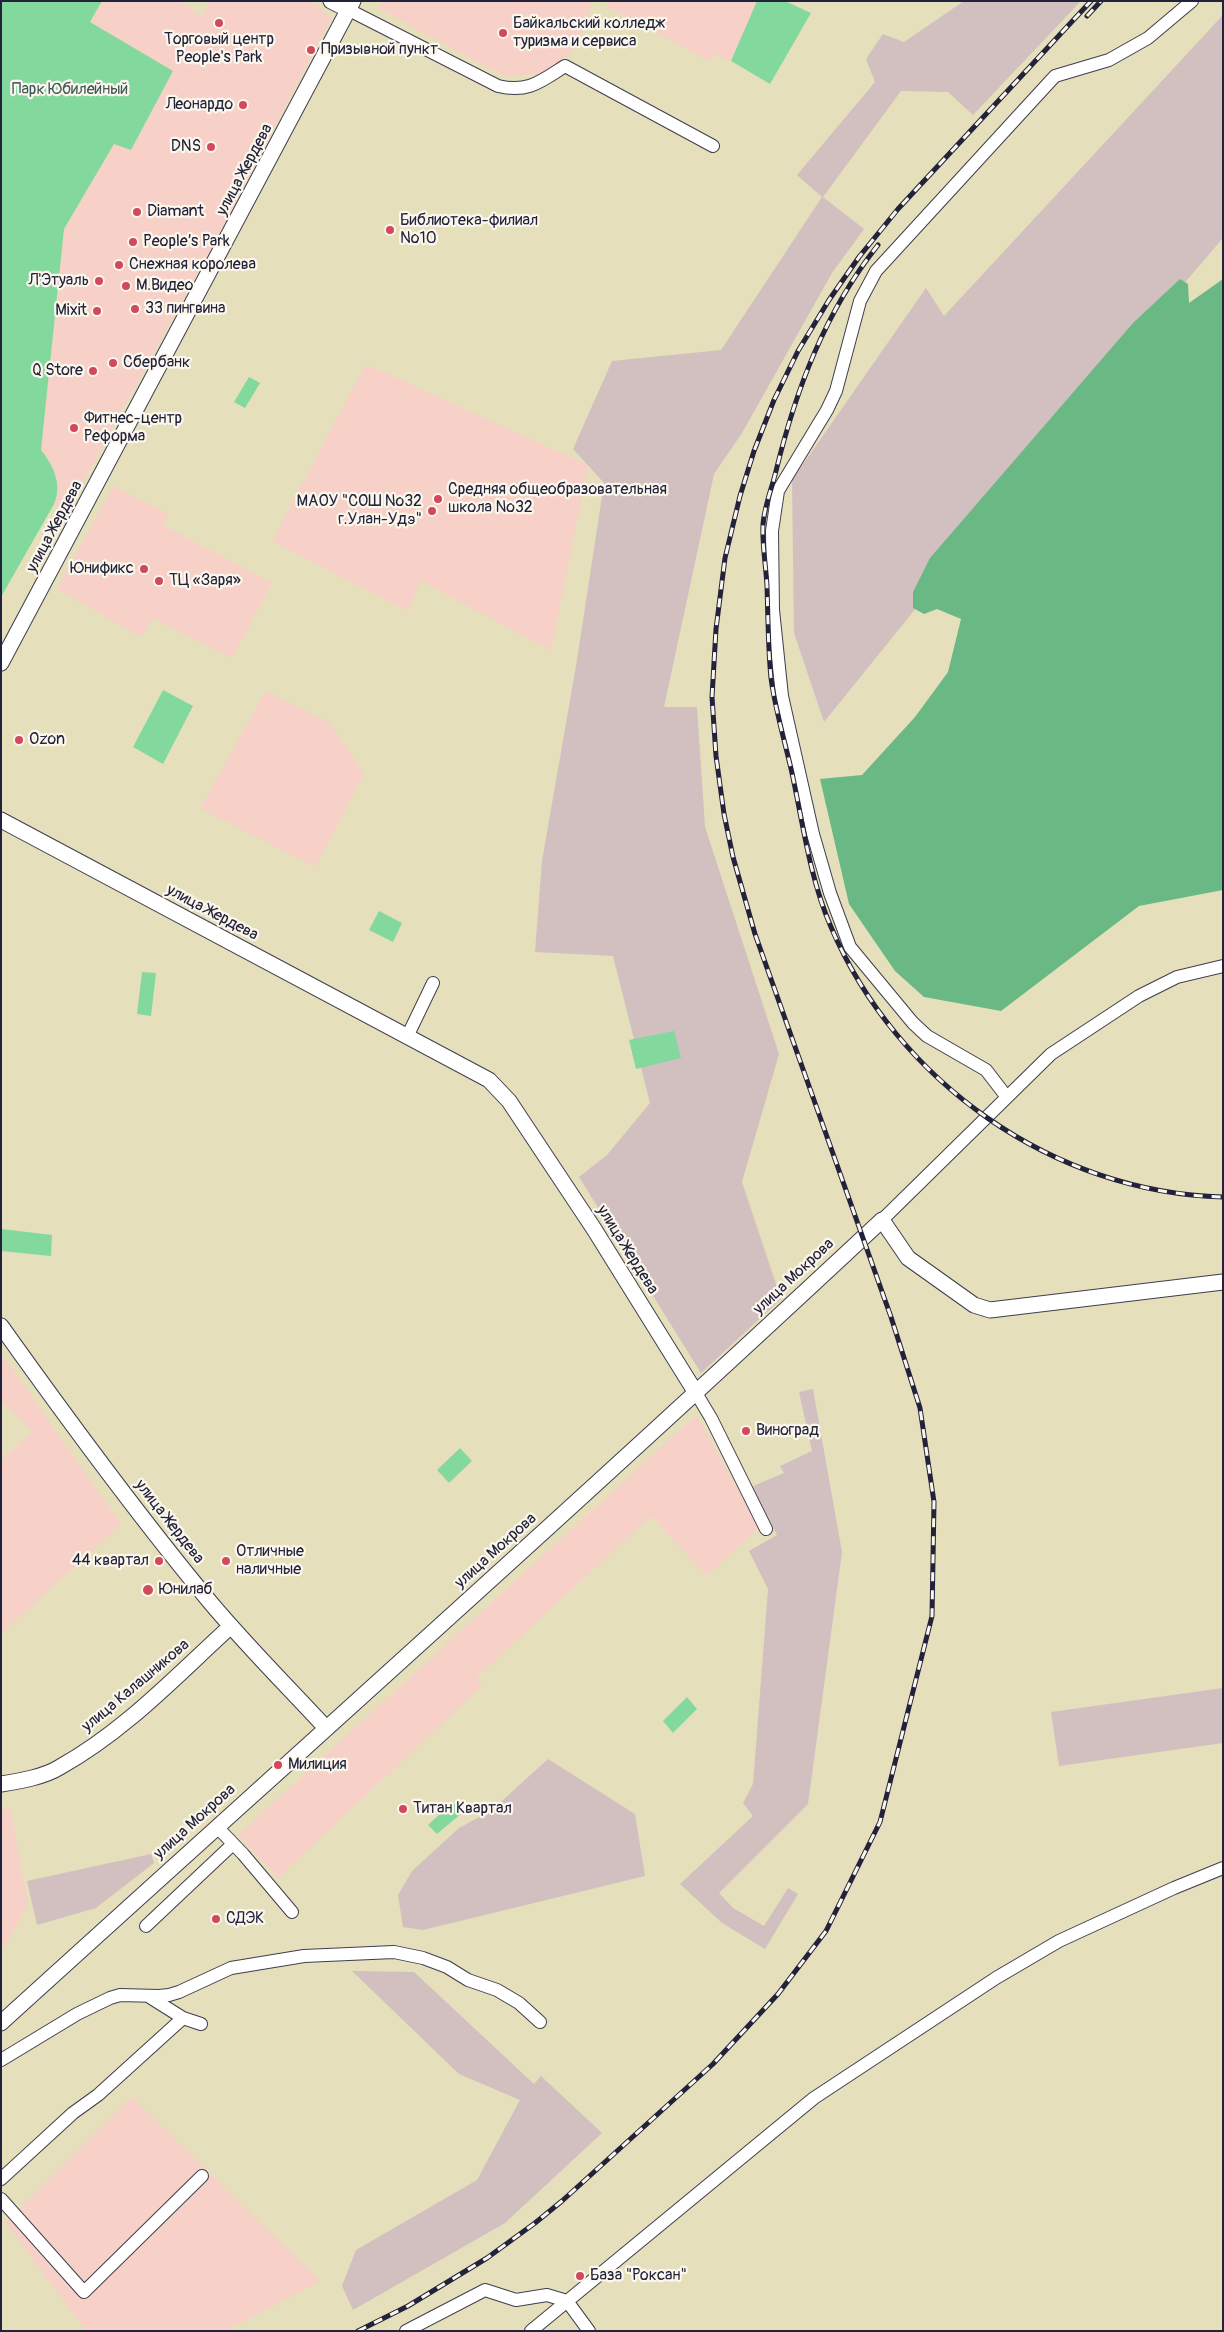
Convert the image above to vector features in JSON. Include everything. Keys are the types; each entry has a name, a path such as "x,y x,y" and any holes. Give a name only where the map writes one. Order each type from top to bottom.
{"main road":[{"path":"331,1 351,6"},
{"name":"улица Жердева","path":"1,663 351,6"},
{"name":"улица Жердева","path":"1,820 488,1080 509,1101 594,1228 696,1393"},
{"path":"882,1220 908,1258 974,1304 990,1310 1223,1282"},
{"name":"улица Мокрова","path":"1,2023 325,1727 569,1509 882,1220"},
{"name":"улица Жердева","path":"1,1326 82,1441 151,1529 231,1626 325,1727"},
{"name":"улица Калашникова","path":"1,1784 59,1768 105,1738 140,1710 231,1626"}],"street":[{"path":"1006,1096 986,1070 927,1036 913,1023 850,947 830,893 813,834 782,696 773,610 774,513 778,491 827,410 836,391 860,301 876,271 1055,76 1109,60 1148,38 1192,1"},
{"path":"351,6 498,86 516,90 540,82 565,66 713,146"},
{"name":"улица Мокрова","path":"882,1220 1006,1096 1051,1054 1138,996 1177,977 1223,966"},
{"path":"407,1037 433,983"},
{"name":"улица Жердева","path":"696,1393 711,1418 766,1530"},
{"path":"216,1827 292,1912"},
{"path":"146,1926 233,1844"},
{"path":"531,2331 814,2098 996,1978 1059,1940 1223,1868"},
{"path":"1,2060 98,2003 120,1995 159,1996 179,1992 216,1974 246,1965 304,1956 394,1952 423,1958 447,1967 468,1980 497,1990 519,2003 540,2022"},
{"path":"148,1996 183,2018 201,2024"},
{"path":"1,2178 72,2113 98,2095 183,2018"},
{"path":"1,2199 84,2292 202,2176"},
{"path":"406,2331 485,2290 516,2300 547,2295 567,2301 589,2331"}],"shaded area":[{"path":"102,1 179,1 203,16 208,7 208,1 308,1 321,8 331,18 220,233 65,514 54,504 59,491 51,463 41,450 64,229 114,143 131,150 134,144 90,22"},
{"name":"Байкальский колледж туризма и сервиса","path":"382,1 591,1 589,20 574,47 564,59 542,74 503,76 378,8"},
{"name":"Байкальский колледж туризма и сервиса","path":"609,1 785,1 811,13 770,84 731,61 714,54 709,61 606,6"},
{"path":"964,1 1081,1 973,115 948,92 901,91 823,197 864,229 832,273 742,433 714,474 664,707 697,707 705,827 779,1054 742,1182 781,1299 701,1373 579,1177 607,1155 650,1103 613,956 535,952 542,861 577,660 604,483 573,449 612,361 721,350 822,197 797,175 875,82 866,59 883,34 904,42"},
{"path":"1223,15 1223,238 1081,404 824,722 794,633 792,480 926,288 944,316"},
{"name":"Средняя общеобразовательная школа №32","path":"366,364 588,465 551,651 421,581 407,611 272,541"},
{"path":"113,486 169,514 163,525 272,583 232,658 152,618 141,637 57,589"},
{"path":"266,691 330,723 364,774 315,867 200,808"},
{"path":"1,1353 121,1524 1,1634 1,1461 32,1431 1,1401"},
{"path":"813,1389 842,1552 808,1804 719,1893 733,1908 764,1926 788,1888 798,1894 765,1949 722,1923 680,1884 753,1816 743,1803 753,1784 768,1589 749,1551 777,1535 751,1487 784,1473 780,1466 812,1451 799,1392"},
{"path":"696,1415 759,1527 707,1576 651,1516 476,1678 483,1685 278,1878 238,1835"},
{"path":"1223,1688 1223,1743 1059,1766 1051,1712"},
{"path":"548,1759 635,1814 645,1876 423,1930 403,1927 398,1895 412,1871 459,1828 492,1810"},
{"path":"10,1808 28,1905 5,1946 1,1947 1,1810"},
{"path":"151,1854 154,1863 96,1908 37,1925 27,1881"},
{"path":"352,1971 414,1972 534,2084 541,2076 602,2133 505,2223 353,2310 342,2286 356,2250 477,2180 520,2100 459,2074"},
{"path":"132,2097 320,2281 226,2331 86,2331 5,2222"}],"green space":[{"name":"Парк Юбилейный","path":"1,1 102,1 90,22 173,71 131,150 114,144 64,229 41,450 53,469 57,483 57,497 1,597"},
{"path":"757,1 785,1 811,13 770,84 731,61"},
{"path":"1180,279 1188,284 1189,303 1223,279 1223,890 1139,906 1001,1011 924,997 895,971 849,904 820,779 862,775 915,717 948,672 961,619 937,609 924,614 913,608 913,592 930,558 1133,323"},
{"path":"249,377 260,383 245,408 234,402"},
{"path":"163,690 193,706 163,764 133,747"},
{"path":"379,911 402,923 393,942 369,930"},
{"path":"142,972 156,973 151,1016 137,1014"},
{"path":"674,1031 681,1058 636,1069 629,1040"},
{"path":"2,1229 52,1235 51,1256 1,1251"},
{"path":"460,1448 472,1461 449,1483 437,1470"},
{"path":"687,1697 697,1709 673,1733 663,1721"},
{"path":"453,1802 462,1813 437,1834 428,1825"}],"railway":[{"path":"358,2331 408,2306 487,2258 535,2223 562,2201 713,2064 778,1994 826,1931 880,1822 932,1616 934,1502 920,1408 891,1317 755,934 733,857 724,814 716,756 712,697 716,629 725,558 740,496 754,451 774,400 798,351 829,300 859,257 898,209 1091,1"},
{"path":"1087,16 1101,1"},
{"path":"878,245 859,271 828,324 803,381 766,504 763,525 771,678 808,851 824,909 831,927 860,983 896,1034 939,1079 988,1119 1042,1151 1100,1175 1160,1191 1223,1197"}],"place":[{"name":"Торговый центр People's Park","path":"219,23"},
{"name":"Байкальский колледж туризма и сервиса","path":"503,33"},
{"name":"Призывной пункт","path":"311,50"},
{"name":"Леонардо","path":"243,105"},
{"name":"DNS","path":"211,147"},
{"name":"Diamant","path":"137,212"},
{"name":"Библиотека-филиал №10","path":"390,230"},
{"name":"People’s Park","path":"133,242"},
{"name":"Снежная королева","path":"119,265"},
{"name":"Л'Этуаль","path":"99,281"},
{"name":"М.Видео","path":"126,286"},
{"name":"33 пингвина","path":"135,309"},
{"name":"Mixit","path":"97,311"},
{"name":"Сбербанк","path":"113,363"},
{"name":"Q Store","path":"93,371"},
{"name":"Фитнес-центр Реформа","path":"74,428"},
{"name":"Средняя общеобразовательная школа №32","path":"438,499"},
{"name":"МАОУ \"СОШ №32 г.Улан-Удэ\"","path":"432,511"},
{"name":"Юнификс","path":"144,569"},
{"name":"ТЦ «Заря»","path":"159,581"},
{"name":"Ozon","path":"19,740"},
{"name":"Виноград","path":"746,1431"},
{"name":"44 квартал","path":"159,1561"},
{"name":"Отличные наличные","path":"226,1561"},
{"name":"Юнилаб","path":"148,1590"},
{"name":"Милиция","path":"278,1765"},
{"name":"Титан Квартал","path":"403,1809"},
{"name":"СДЭК","path":"216,1919"},
{"name":"База \"Роксан\"","path":"580,2276"}]}
